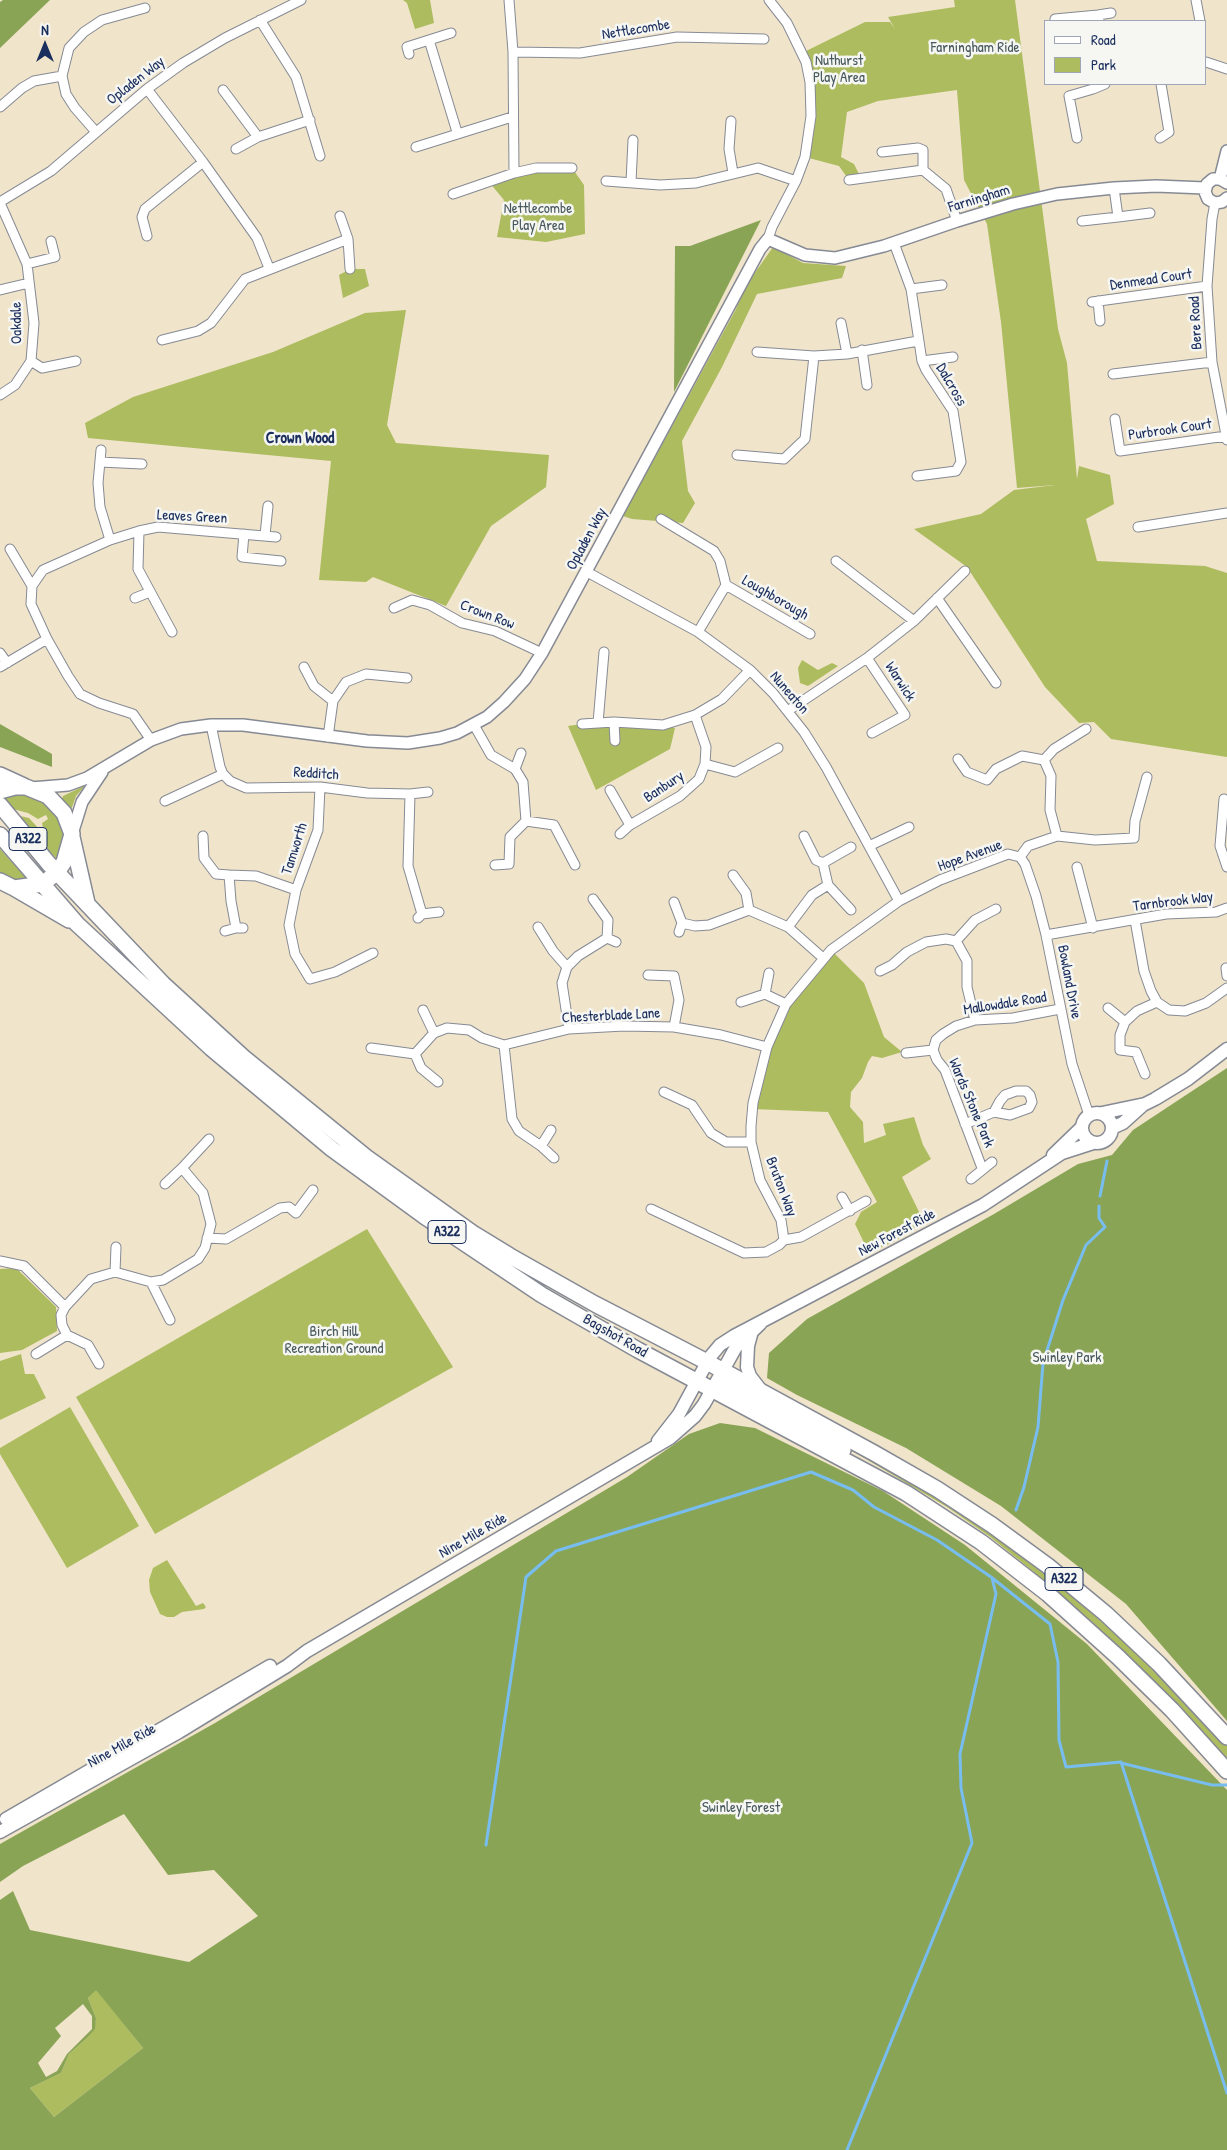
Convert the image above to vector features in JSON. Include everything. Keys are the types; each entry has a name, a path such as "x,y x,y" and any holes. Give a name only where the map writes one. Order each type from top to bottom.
{"highway":[{"path":"0,775 48,796 64,812 72,835 88,905"},
{"path":"0,791 15,787 28,788"},
{"name":"A322","path":"0,805 88,905 163,984 274,1093"},
{"name":"A322","path":"0,835 77,924 211,1048 274,1093"},
{"path":"5,885 43,884 58,872 67,853 72,835"},
{"name":"A322","path":"5,885 77,924"},
{"name":"Bagshot Road","path":"274,1093 474,1234 703,1370 716,1382 906,1493 981,1542 1048,1594 1118,1657 1172,1710 1227,1771"},
{"name":"Bagshot Road","path":"274,1093 375,1182 542,1295 703,1370 716,1382 764,1393 917,1477 992,1525 1076,1589 1159,1664 1227,1737"}],"main road":[{"path":"1112,1128 1123,1123 1145,1104 1188,1078 1227,1049"},
{"path":"1102,1114 1145,1104"},
{"path":"1097,1112 1110,1120 1112,1128 1107,1139 1100,1143 1093,1143 1084,1136 1082,1127 1089,1115 1097,1112"},
{"name":"New Forest Ride","path":"703,1370 720,1345 734,1336 756,1328 983,1206 1011,1189 1044,1163 1082,1127"},
{"name":"New Forest Ride","path":"1044,1163 1062,1153 1093,1143"},
{"path":"756,1328 748,1346 747,1367 750,1376 764,1393"},
{"name":"New Forest Ride","path":"716,1382 736,1348 756,1328"},
{"name":"Nine Mile Ride","path":"653,1446 679,1414 703,1370"},
{"name":"Nine Mile Ride","path":"0,1832 179,1732 287,1666 307,1651 535,1519 653,1446 670,1438 682,1430 700,1410 716,1382"},
{"name":"Nine Mile Ride","path":"0,1822 282,1659 307,1651"}],"street":[{"name":"Opladen Way","path":"0,202 51,171 146,89 225,38 301,0"},
{"path":"509,0 513,52 512,117 514,173"},
{"name":"Opladen Way","path":"28,788 68,785 103,770 151,740 181,729 211,725 243,725 328,737 408,743 440,738 474,725 504,702 525,679 542,654 760,249 768,239 772,226 796,181 809,136 811,116 810,82 806,62 797,40 787,22 769,0"},
{"path":"1196,0 1200,20"},
{"path":"96,132 75,108 66,94 62,76 69,48 84,32 102,20 146,8"},
{"path":"1054,19 1099,18 1111,13"},
{"path":"260,20 296,77 320,156"},
{"path":"409,54 407,47 452,33"},
{"name":"Nettlecombe","path":"513,52 580,53 677,37 764,40"},
{"path":"430,40 457,132"},
{"path":"1207,62 1227,69"},
{"path":"0,107 22,88 34,81 62,76"},
{"path":"1077,138 1069,96 1102,85"},
{"path":"1160,138 1169,132 1161,85"},
{"path":"146,89 203,162 257,238 269,268"},
{"path":"224,90 258,137"},
{"path":"416,147 457,132 512,117"},
{"path":"236,149 258,137 310,120"},
{"path":"731,121 729,149 733,173"},
{"path":"631,182 633,140"},
{"path":"882,152 918,148 923,150 923,170"},
{"path":"1227,152 1224,181 1209,181 1205,188 1206,195 1215,203 1222,202 1227,198"},
{"path":"146,236 142,216 145,209 203,162"},
{"path":"453,194 514,173 536,168 572,168"},
{"path":"606,181 660,186 696,183 758,168 796,181"},
{"path":"849,180 923,170 946,189 957,221"},
{"name":"Farningham","path":"768,239 805,255 819,258 835,258 894,243 957,221 1036,199 1077,191 1156,186 1205,188"},
{"path":"1114,188 1118,216"},
{"name":"Oakdale","path":"0,202 27,264 34,323 31,361 15,385 0,395"},
{"name":"Bere Road","path":"1215,203 1207,286 1212,362 1222,398 1227,438"},
{"path":"1082,221 1150,213"},
{"path":"340,216 348,239 350,269"},
{"path":"162,340 198,331 210,323 245,279 269,268 348,239"},
{"path":"27,264 54,257 51,241"},
{"name":"Dalcross","path":"894,243 911,289 922,361 954,411 961,462 956,471 917,476"},
{"name":"Oakdale","path":"0,290 29,283"},
{"path":"911,289 942,285"},
{"name":"Denmead Court","path":"1100,321 1095,301 1207,286"},
{"path":"841,323 847,354"},
{"path":"757,352 814,356 847,354 918,341"},
{"path":"862,350 867,385"},
{"path":"737,455 784,459 805,439 814,356"},
{"name":"Dalcross","path":"922,361 953,357"},
{"name":"Oakdale","path":"31,361 42,368 76,361"},
{"path":"1113,374 1212,362"},
{"name":"Purbrook Court","path":"1115,419 1120,451 1227,438"},
{"path":"101,450 98,483 100,507 110,540"},
{"path":"100,462 142,464"},
{"path":"265,535 268,506"},
{"path":"1138,527 1227,513"},
{"name":"Loughborough","path":"660,519 714,551 720,561 726,585 698,632"},
{"name":"Leaves Green","path":"32,586 43,570 110,540 158,527 276,536"},
{"name":"Leaves Green","path":"139,531 138,569 172,632"},
{"name":"Leaves Green","path":"244,534 242,557 280,561"},
{"path":"10,549 32,586 31,604 47,639 80,694 99,703 132,714 139,720 151,740"},
{"path":"836,561 914,621"},
{"name":"Warwick","path":"788,710 867,658 914,621 965,570"},
{"name":"Nuneaton","path":"586,572 698,632 750,670 788,710 830,774 899,902"},
{"name":"Loughborough","path":"726,585 810,634"},
{"path":"135,598 150,592"},
{"path":"937,598 996,683"},
{"name":"Crown Row","path":"394,608 412,600 430,605 462,623 494,631 542,654"},
{"path":"0,653 3,665 47,639"},
{"path":"598,723 607,663 604,652"},
{"name":"Warwick","path":"867,658 905,715 872,733"},
{"path":"304,666 314,686 333,701"},
{"path":"582,724 614,722 663,724 695,715 722,699 750,670"},
{"path":"328,737 333,701 346,682 366,674 407,678"},
{"path":"695,715 706,747 705,764 735,772 778,748"},
{"path":"614,722 615,741"},
{"path":"165,801 223,774 211,725"},
{"path":"474,725 491,754 515,769 523,782 526,821 510,838 509,864 495,865"},
{"path":"1044,760 1054,749 1086,729"},
{"path":"515,769 521,753"},
{"path":"958,759 967,772 987,780 996,769 1022,756 1044,760"},
{"path":"1044,760 1051,776 1050,810 1057,836"},
{"name":"Banbury","path":"620,834 630,825 680,796 699,780 705,764"},
{"name":"Opladen Way","path":"72,835 82,802 103,770"},
{"name":"Redditch","path":"223,774 230,781 246,788 320,787 367,793 410,794 428,792"},
{"name":"Hope Avenue","path":"899,902 940,880 1008,854 1020,857 1028,846 1057,836 1095,840 1134,838 1135,821 1147,777"},
{"name":"Tamworth","path":"320,787 318,830 296,890 289,925 295,954 310,979 335,972 373,954"},
{"path":"610,790 630,825"},
{"path":"410,794 408,866 420,916 439,912"},
{"path":"1224,799 1225,821 1220,846 1227,867"},
{"path":"526,821 554,825 575,864"},
{"path":"869,846 909,827"},
{"name":"Tamworth","path":"203,836 204,858 216,874 256,876 296,890"},
{"path":"804,836 816,860 823,863"},
{"path":"823,863 852,846"},
{"name":"Bowland Drive","path":"1020,857 1025,864 1046,936 1072,1064 1089,1115"},
{"path":"823,863 828,885 850,910"},
{"path":"1077,867 1093,928"},
{"path":"225,931 239,928 230,902 229,874"},
{"path":"733,874 746,893 749,910"},
{"path":"788,927 812,895 828,885"},
{"path":"593,899 608,920 607,938"},
{"path":"674,902 680,928 709,925 749,910 788,927 823,958"},
{"name":"Bruton Way","path":"651,1208 744,1253 766,1252 779,1246 784,1240 781,1220 760,1180 751,1142 752,1103 767,1047 786,1004 823,958 861,927 899,902"},
{"name":"Tarnbrook Way","path":"1046,936 1166,914 1216,912 1227,908"},
{"path":"956,941 975,920 996,909"},
{"path":"1135,920 1144,971 1151,991 1158,1002 1169,1010 1185,1011 1206,1003 1227,988"},
{"path":"538,927 553,951 567,967"},
{"path":"607,938 616,942"},
{"path":"569,1029 562,983 567,967 578,956 607,938"},
{"path":"880,971 892,965 907,952 926,942 946,939 956,941 967,961 967,987 975,1020"},
{"path":"766,994 770,973"},
{"name":"Chesterblade Lane","path":"648,975 674,976 679,1000 674,1027"},
{"path":"741,1002 766,994 786,1004"},
{"path":"1145,1074 1136,1052 1120,1050 1120,1035 1125,1022 1137,1011 1158,1002"},
{"path":"1108,1008 1125,1022"},
{"name":"Mallowdale Road","path":"934,1050 936,1040 956,1026 975,1020 1013,1018 1060,1009"},
{"path":"415,1054 434,1033 424,1010"},
{"name":"Chesterblade Lane","path":"434,1033 447,1028 469,1030 482,1038 504,1044 569,1029 624,1026 674,1027 720,1035 767,1047"},
{"path":"504,1044 512,1119 519,1131 541,1146 554,1158"},
{"path":"371,1048 415,1054"},
{"path":"906,1053 934,1050"},
{"name":"Wards Stone Park","path":"934,1050 937,1060 945,1070 982,1168"},
{"path":"415,1054 421,1068 438,1082"},
{"path":"664,1092 692,1105 711,1133 726,1142 751,1142"},
{"path":"965,1124 994,1112"},
{"path":"541,1146 551,1130"},
{"path":"165,1184 209,1139"},
{"name":"Wards Stone Park","path":"971,1179 982,1168 992,1162"},
{"path":"100,1364 88,1344 67,1335 62,1325 61,1315 65,1307 91,1279 115,1272 151,1282 163,1280 198,1259 205,1248 211,1224 203,1193 182,1168"},
{"path":"207,1238 226,1238 280,1208 289,1207 296,1213 313,1190"},
{"path":"842,1197 850,1211"},
{"path":"784,1240 802,1237 866,1201"},
{"path":"115,1272 116,1247"},
{"path":"0,1261 24,1266 65,1307"},
{"path":"151,1282 170,1320"},
{"path":"36,1354 67,1335"}],"green space":[{"path":"3,0 50,0 0,48 0,2"},
{"path":"403,0 430,0 434,23 415,29 407,3"},
{"path":"954,0 1015,0 1058,329 1067,363 1077,479 1079,466 1110,475 1114,504 1086,519 1097,561 1205,566 1227,573 1227,757 1111,739 1094,722 1079,723 1045,687 967,567 914,529 981,514 1014,490 1055,485 1017,488 1001,322 987,224 964,180 957,90 878,101 847,112 841,157 854,164 861,178 849,180 839,166 805,157 810,82 802,53 865,22 890,22 895,29 888,17 955,7"},
{"name":"Nettlecombe Play Area","path":"572,168 584,185 585,234 546,242 497,237 504,200 489,182 514,173"},
{"path":"761,220 674,392 675,246 690,246"},
{"path":"773,247 803,263 846,266 842,278 757,294 722,367 682,441 688,491 695,503 683,523 632,519 623,516 735,311 747,284"},
{"path":"350,269 365,269 369,286 343,298 339,275"},
{"path":"406,310 387,425 396,443 549,455 546,487 491,526 446,606 373,577 366,582 319,580 331,461 88,438 85,423 133,397 273,352 365,313"},
{"path":"802,660 818,670 832,663 838,666 808,686 800,683 798,668"},
{"path":"0,724 52,754 52,767 0,747"},
{"path":"582,724 663,725 675,728 670,749 596,790 568,726"},
{"path":"84,787 76,796 71,810 62,799 63,796"},
{"path":"24,794 47,803 57,812 64,833 63,848 58,860 47,849 42,823 48,819 46,815 38,819 28,813 13,809 4,798"},
{"path":"20,816 29,818 40,830 41,841"},
{"path":"0,849 28,880 17,880 0,874"},
{"path":"831,950 864,983 884,1037 902,1052 882,1058 872,1056 862,1078 851,1092 850,1107 863,1122 864,1143 886,1135 883,1124 914,1117 923,1145 931,1159 902,1177 924,1222 893,1242 869,1253 855,1224 861,1212 877,1202 828,1112 752,1109 786,1004"},
{"name":"Swinley Park","path":"1227,1068 1227,1721 1126,1604 1001,1506 906,1448 797,1395 767,1378 769,1353 807,1319 994,1214 1078,1164 1112,1155 1133,1130"},
{"name":"Birch Hill Recreation Ground","path":"367,1229 453,1367 155,1534 76,1397"},
{"path":"16,1268 56,1307 57,1331 22,1350 0,1353 0,1269"},
{"path":"21,1354 25,1374 34,1374 46,1398 0,1420 0,1361"},
{"path":"70,1407 139,1526 67,1568 0,1454 0,1448"},
{"name":"Swinley Forest","path":"720,1423 755,1428 883,1491 965,1545 1087,1644 1227,1790 1227,2150 0,2150 0,1900 13,1891 30,1930 189,1962 258,1916 214,1870 168,1875 124,1814 23,1866 0,1882 0,1844 215,1723 627,1477 689,1434","holes":["96,1990 143,2048 54,2117 30,2088 61,2073 69,2054 95,2029 96,2018 88,1998","83,2004 92,2016 92,2029 67,2054 57,2071 46,2077 38,2063 61,2036 55,2028"]},
{"path":"844,1443 891,1469 985,1529 1015,1550 1077,1600 1132,1649 1227,1746 1227,1764 1094,1628 1034,1572 989,1536 947,1507 844,1446"},
{"path":"167,1560 196,1606 203,1603 206,1607 204,1609 182,1612 174,1617 160,1614 150,1592 149,1580 153,1568"},
{"path":"96,1989 143,2048 54,2117 30,2088 61,2073 69,2054 94,2029 96,2018 88,1998"}],"waterway":[{"path":"1100,1196 1107,1161"},
{"path":"1016,1510 1024,1487 1038,1427 1043,1363 1063,1300 1086,1245 1105,1227 1099,1218 1099,1206"},
{"path":"486,1845 526,1577 556,1551 811,1472 853,1490 874,1507 937,1540 991,1577 1050,1624 1058,1662 1059,1740 1066,1767 1121,1762 1227,2093"},
{"path":"847,2150 972,1843 961,1788 960,1754 996,1594 992,1578"},
{"path":"1121,1763 1212,1785 1227,1785"}],"district":[{"name":"Crown Wood","path":"300,439"}],"park label":[{"name":"Farningham Ride","path":"975,48"},
{"name":"Nuthurst Play Area","path":"839,70"}]}
